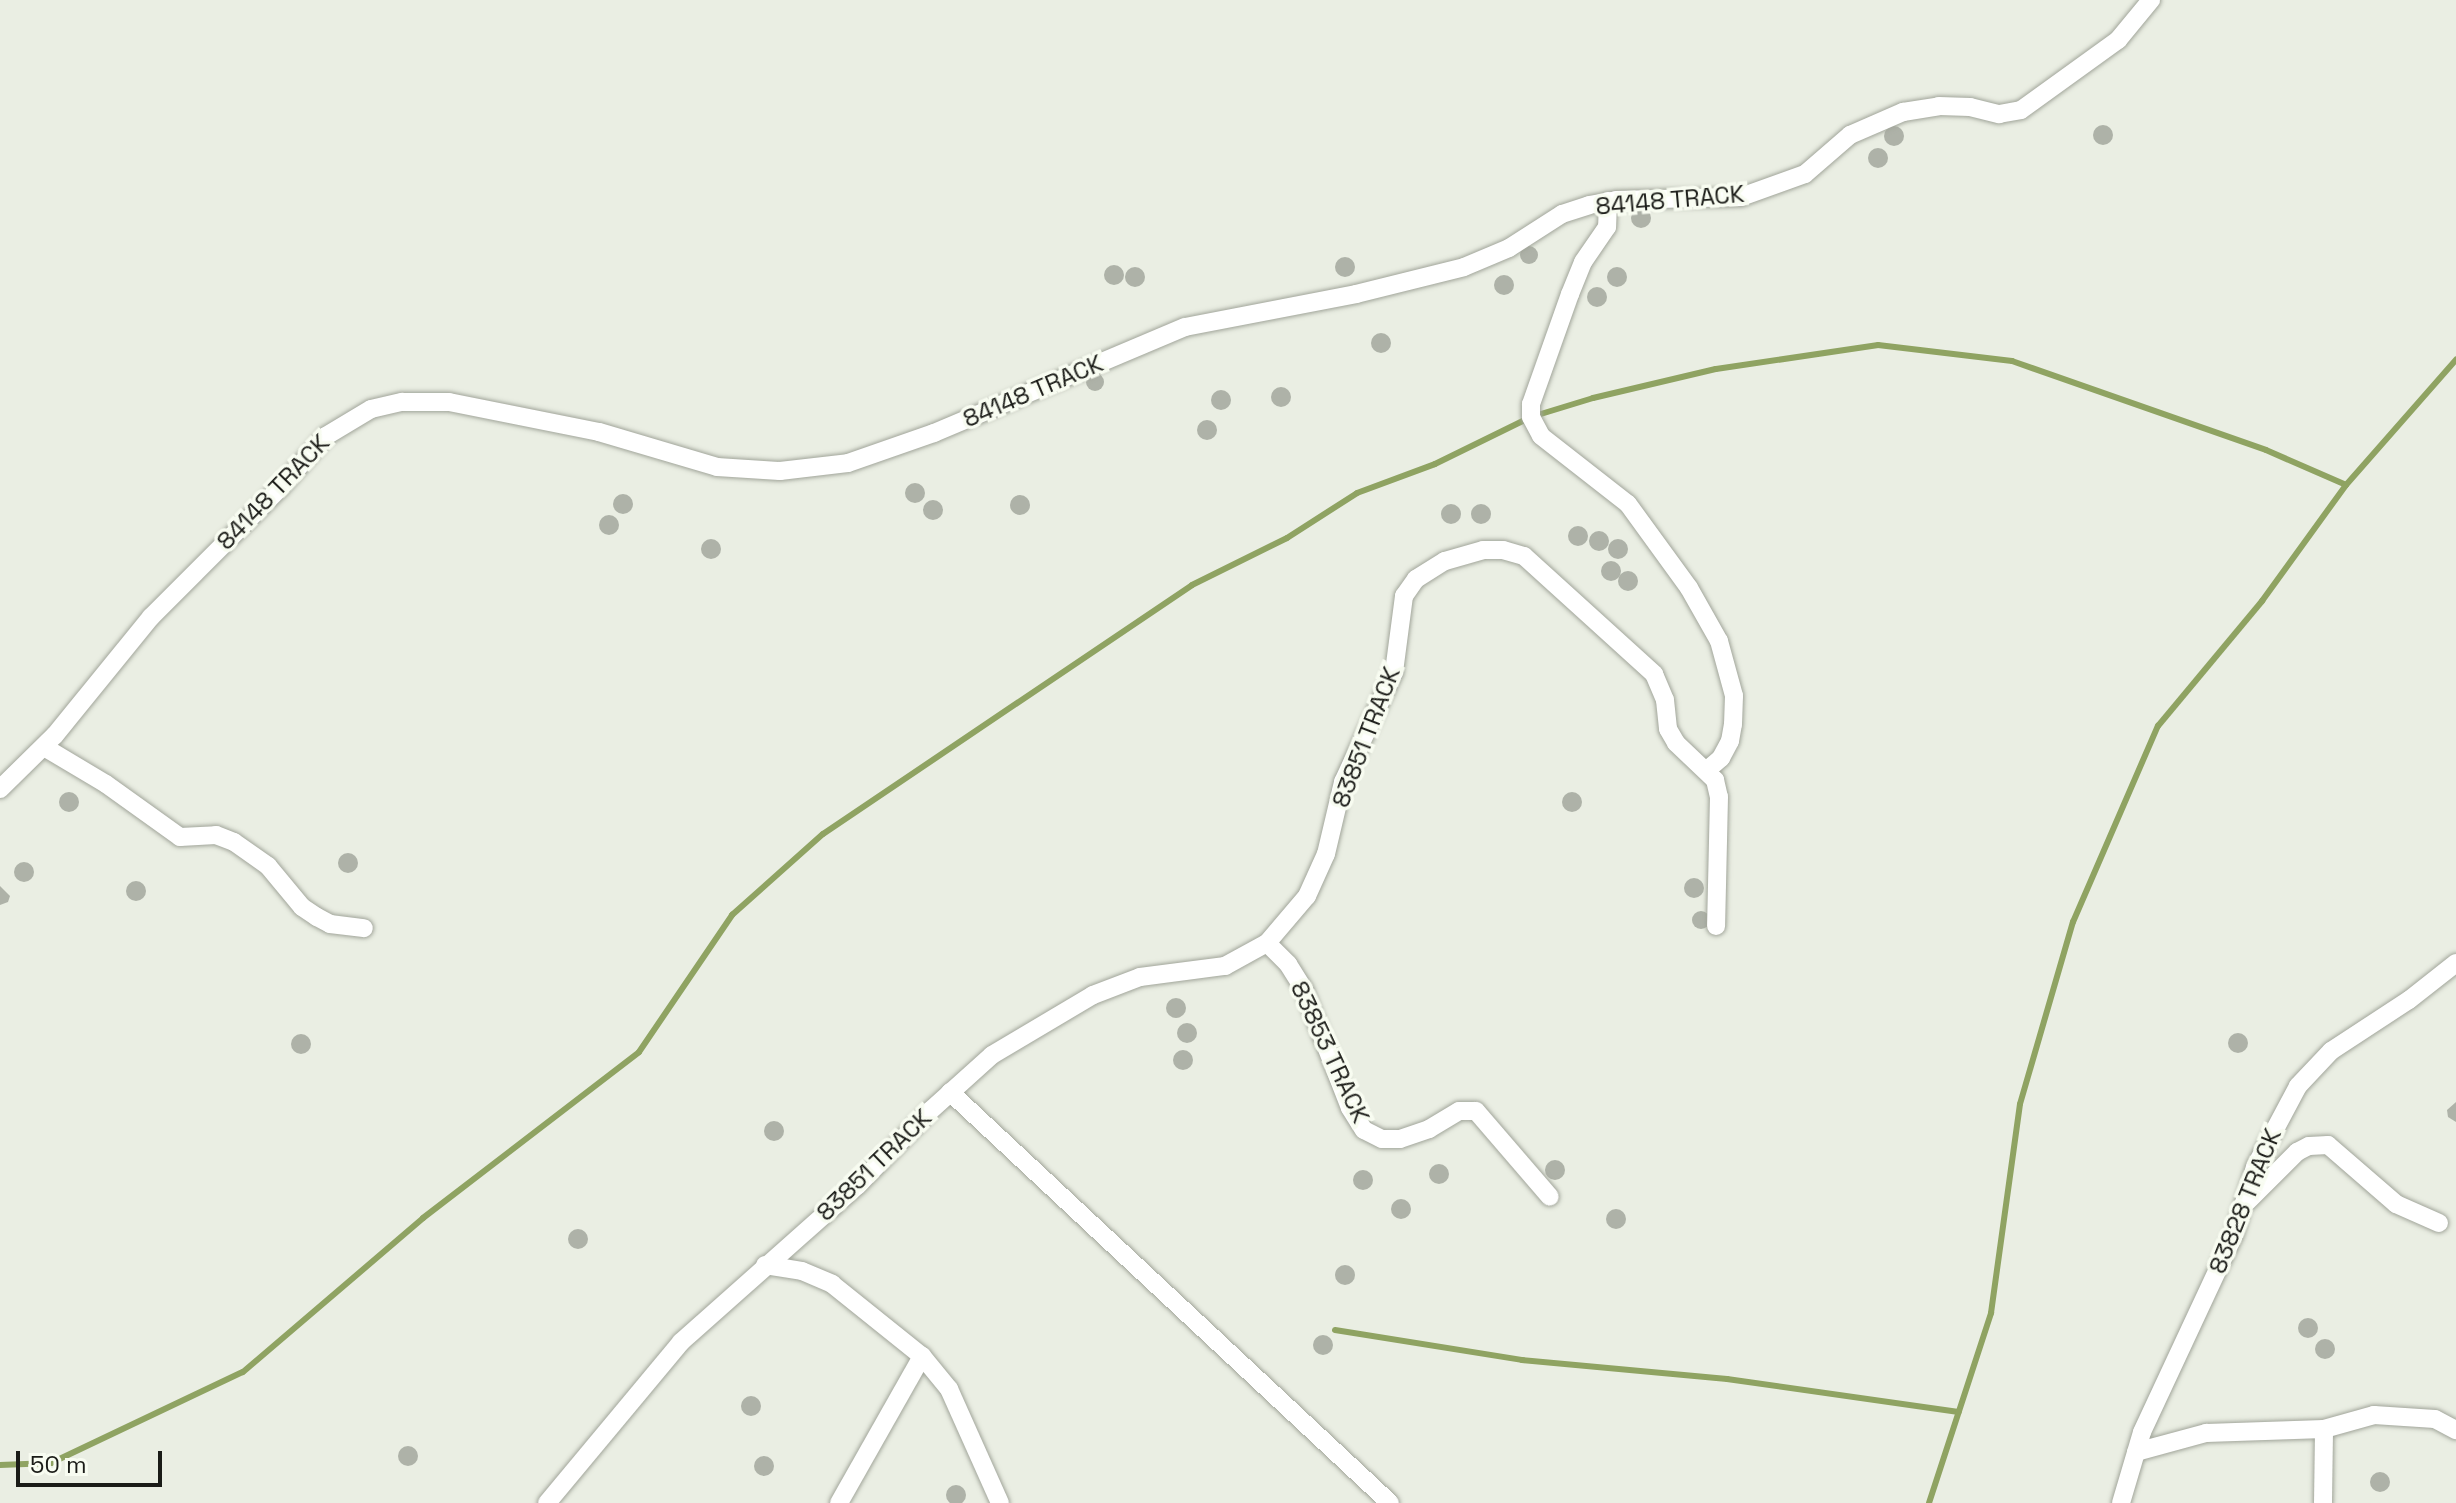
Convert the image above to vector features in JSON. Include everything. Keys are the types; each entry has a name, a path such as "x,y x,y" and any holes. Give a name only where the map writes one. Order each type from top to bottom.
{"street":[{"name":"84148 TRACK","path":"0,789 44,747 151,617 271,498 326,436 371,409 402,402 449,402 599,432 717,467 780,471 821,468 934,433 1185,327 1356,294 1464,267 1509,248 1562,214 1608,201 1741,197 1805,174 1850,135 1871,123 1903,112 1939,106 1970,107 1999,114 2021,110 2118,40 2151,0"},
{"path":"1608,201 1607,227 1583,262 1570,294 1531,404 1531,417 1541,436 1628,504 1689,588 1719,641 1734,696 1730,741 1721,758 1707,770 1715,780 1719,797 1716,926"},
{"name":"83851 TRACK","path":"547,1503 681,1342 857,1186 950,1092 992,1055 1093,995 1140,977 1225,966 1267,943 1307,896 1326,854 1343,782 1394,672 1404,596 1416,579 1445,561 1483,550 1503,550 1524,556 1654,674 1665,700 1668,729 1676,743 1707,770"},
{"path":"44,747 106,784 180,837 216,835 234,842 268,866 302,907 317,917 330,924 364,928"},
{"name":"83853 TRACK","path":"1267,943 1288,964 1304,990 1350,1108 1364,1130 1382,1139 1400,1139 1414,1136 1459,1111 1476,1111 1550,1197"},
{"name":"83828 TRACK","path":"2121,1503 2142,1432 2234,1235 2268,1138 2298,1086 2316,1066 2456,963"},
{"path":"950,1092 1390,1503"},
{"path":"2242,1207 2297,1152 2309,1146 2328,1145 2396,1204 2439,1223"},
{"path":"765,1265 802,1271 832,1284 922,1356 949,1389 1000,1503"},
{"path":"839,1503 922,1356"},
{"path":"2136,1452 2206,1433 2324,1429 2356,1418 2412,1415 2435,1419 2456,1430"},
{"path":"2323,1503 2324,1429"}],"building":[{"path":"2103,125 2110,128 2113,135 2110,142 2103,145 2096,142 2093,135 2096,128"},
{"path":"1894,126 1901,129 1904,136 1901,143 1894,146 1887,143 1884,136 1887,129"},
{"path":"1878,148 1885,151 1888,158 1885,165 1878,168 1871,165 1868,158 1871,151"},
{"path":"1641,208 1648,211 1651,218 1648,225 1641,228 1634,225 1631,218 1634,211"},
{"path":"1525,246 1533,246 1538,255 1536,262 1525,264 1520,259 1520,251"},
{"path":"1345,257 1352,260 1355,267 1352,274 1345,277 1338,274 1335,267 1338,260"},
{"path":"1114,265 1121,268 1124,275 1121,282 1114,285 1107,282 1104,275 1107,268"},
{"path":"1135,267 1142,270 1145,277 1142,284 1135,287 1128,284 1125,277 1128,270"},
{"path":"1617,267 1624,270 1627,277 1624,284 1617,287 1610,284 1607,277 1610,270"},
{"path":"1504,275 1511,278 1514,285 1511,292 1504,295 1497,292 1494,285 1497,278"},
{"path":"1597,287 1604,290 1607,297 1604,304 1597,307 1590,304 1587,297 1590,290"},
{"path":"1381,333 1388,336 1391,343 1388,350 1381,353 1374,350 1371,343 1374,336"},
{"path":"1091,373 1099,373 1104,382 1102,389 1091,391 1086,386 1086,378"},
{"path":"1281,387 1288,390 1291,397 1288,404 1281,407 1274,404 1271,397 1274,390"},
{"path":"1221,390 1228,393 1231,400 1228,407 1221,410 1214,407 1211,400 1214,393"},
{"path":"1207,420 1214,423 1217,430 1214,437 1207,440 1200,437 1197,430 1200,423"},
{"path":"915,483 922,486 925,493 922,500 915,503 908,500 905,493 908,486"},
{"path":"623,494 630,497 633,504 630,511 623,514 616,511 613,504 616,497"},
{"path":"1020,495 1027,498 1030,505 1027,512 1020,515 1013,512 1010,505 1013,498"},
{"path":"933,500 940,503 943,510 940,517 933,520 926,517 923,510 926,503"},
{"path":"1451,504 1458,507 1461,514 1458,521 1451,524 1444,521 1441,514 1444,507"},
{"path":"1481,504 1488,507 1491,514 1488,521 1481,524 1474,521 1471,514 1474,507"},
{"path":"609,515 616,518 619,525 616,532 609,535 602,532 599,525 602,518"},
{"path":"1578,526 1585,529 1588,536 1585,543 1578,546 1571,543 1568,536 1571,529"},
{"path":"1599,531 1606,534 1609,541 1606,548 1599,551 1592,548 1589,541 1592,534"},
{"path":"711,539 718,542 721,549 718,556 711,559 704,556 701,549 704,542"},
{"path":"1618,539 1625,542 1628,549 1625,556 1618,559 1611,556 1608,549 1611,542"},
{"path":"1611,561 1618,564 1621,571 1618,578 1611,581 1604,578 1601,571 1604,564"},
{"path":"1628,571 1635,574 1638,581 1635,588 1628,591 1621,588 1618,581 1621,574"},
{"path":"69,792 76,795 79,802 76,809 69,812 62,809 59,802 62,795"},
{"path":"1572,792 1579,795 1582,802 1579,809 1572,812 1565,809 1562,802 1565,795"},
{"path":"348,853 355,856 358,863 355,870 348,873 341,870 338,863 341,856"},
{"path":"24,862 31,865 34,872 31,879 24,882 17,879 14,872 17,865"},
{"path":"1694,878 1701,881 1704,888 1701,895 1694,898 1687,895 1684,888 1687,881"},
{"path":"136,881 143,884 146,891 143,898 136,901 129,898 126,891 129,884"},
{"path":"0,886 10,896 8,902 0,905"},
{"path":"1697,911 1705,911 1710,920 1708,927 1697,929 1692,924 1692,916"},
{"path":"1176,998 1183,1001 1186,1008 1183,1015 1176,1018 1169,1015 1166,1008 1169,1001"},
{"path":"1187,1023 1194,1026 1197,1033 1194,1040 1187,1043 1180,1040 1177,1033 1180,1026"},
{"path":"2238,1033 2245,1036 2248,1043 2245,1050 2238,1053 2231,1050 2228,1043 2231,1036"},
{"path":"301,1034 308,1037 311,1044 308,1051 301,1054 294,1051 291,1044 294,1037"},
{"path":"1183,1050 1190,1053 1193,1060 1190,1067 1183,1070 1176,1067 1173,1060 1176,1053"},
{"path":"2456,1102 2456,1122 2448,1117 2447,1110"},
{"path":"774,1121 781,1124 784,1131 781,1138 774,1141 767,1138 764,1131 767,1124"},
{"path":"1555,1160 1562,1163 1565,1170 1562,1177 1555,1180 1548,1177 1545,1170 1548,1163"},
{"path":"1439,1164 1446,1167 1449,1174 1446,1181 1439,1184 1432,1181 1429,1174 1432,1167"},
{"path":"1363,1170 1370,1173 1373,1180 1370,1187 1363,1190 1356,1187 1353,1180 1356,1173"},
{"path":"1401,1199 1408,1202 1411,1209 1408,1216 1401,1219 1394,1216 1391,1209 1394,1202"},
{"path":"1616,1209 1623,1212 1626,1219 1623,1226 1616,1229 1609,1226 1606,1219 1609,1212"},
{"path":"578,1229 585,1232 588,1239 585,1246 578,1249 571,1246 568,1239 571,1232"},
{"path":"1345,1265 1352,1268 1355,1275 1352,1282 1345,1285 1338,1282 1335,1275 1338,1268"},
{"path":"2308,1318 2315,1321 2318,1328 2315,1335 2308,1338 2301,1335 2298,1328 2301,1321"},
{"path":"1323,1335 1330,1338 1333,1345 1330,1352 1323,1355 1316,1352 1313,1345 1316,1338"},
{"path":"2325,1339 2332,1342 2335,1349 2332,1356 2325,1359 2318,1356 2315,1349 2318,1342"},
{"path":"751,1396 758,1399 761,1406 758,1413 751,1416 744,1413 741,1406 744,1399"},
{"path":"408,1446 415,1449 418,1456 415,1463 408,1466 401,1463 398,1456 401,1449"},
{"path":"764,1456 771,1459 774,1466 771,1473 764,1476 757,1473 754,1466 757,1459"},
{"path":"2380,1472 2387,1475 2390,1482 2387,1489 2380,1492 2373,1489 2370,1482 2373,1475"},
{"path":"956,1485 963,1488 966,1495 963,1502 956,1505 949,1502 946,1495 949,1488"}],"waterway":[{"path":"0,1465 51,1463 243,1372 423,1218 639,1052 732,915 823,834 1192,585 1287,538 1357,493 1435,464 1531,417 1593,398 1716,369 1878,345 2012,361 2266,450 2346,485"},
{"path":"1929,1503 1991,1313 2020,1104 2073,922 2158,726 2262,601 2346,485 2456,360"},
{"path":"1335,1330 1522,1360 1727,1379 1959,1412"}]}
